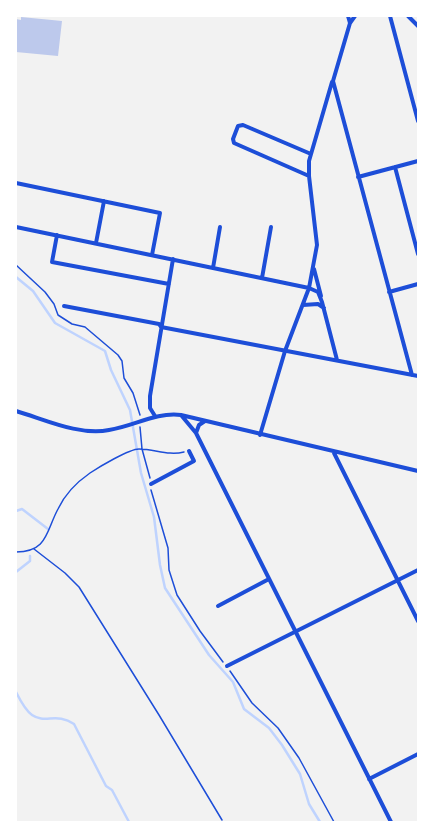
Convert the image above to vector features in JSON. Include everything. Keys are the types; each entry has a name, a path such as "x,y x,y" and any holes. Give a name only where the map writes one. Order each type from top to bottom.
{"street":[{"path":"348,16 350,23"},
{"path":"260,435 285,351 310,288 317,245 309,176 311,154 350,23 355,16"},
{"path":"390,16 418,121"},
{"path":"408,16 418,26"},
{"path":"333,81 412,375"},
{"path":"309,176 234,143 233,139 238,126 243,125 311,154"},
{"path":"358,177 418,161"},
{"path":"395,167 418,254"},
{"path":"16,183 160,213 152,255"},
{"path":"96,244 104,201"},
{"path":"262,278 272,226"},
{"path":"16,227 310,288 318,292 322,302"},
{"path":"213,268 220,227"},
{"path":"57,235 52,262 169,284"},
{"path":"155,416 150,408 150,396 173,259"},
{"path":"313,268 337,360"},
{"path":"389,292 418,284"},
{"path":"303,305 318,304 324,309"},
{"path":"64,306 159,324 161,327 418,376"},
{"path":"16,411 82,430 104,431 122,427 155,416 182,415 334,453 418,471"},
{"path":"182,415 196,432 391,822"},
{"path":"196,432 197,427 205,421"},
{"path":"151,484 194,461 189,451"},
{"path":"334,453 418,621"},
{"path":"226,666 418,570"},
{"path":"218,606 269,579"},
{"path":"369,779 418,754"}],"path":[{"path":"16,264 45,292 54,304 58,315 72,324 85,328 118,355 122,361 124,378 133,393 141,416 142,449 152,494 168,548 170,570 177,596 200,631 252,703 278,728 299,758 334,822"},
{"path":"16,552 34,549 44,543 58,508 73,486 91,472 130,451 142,449 175,454 189,451"},
{"path":"34,549 79,586 222,820"}],"building":[{"path":"21,17 62,21 58,56 16,52 16,19 21,20"}],"waterway":[{"path":"16,277 33,291 55,323 105,351 111,370 130,410 141,473 154,517 160,565 165,588 209,655 233,682 244,709 269,728 282,745 300,774 309,804 320,822"},
{"path":"16,511 22,509 48,529"},
{"path":"16,572 30,561 30,556"},
{"path":"16,692 25,708 32,715 42,719 62,719 74,724 106,786 112,790 129,822"}]}
